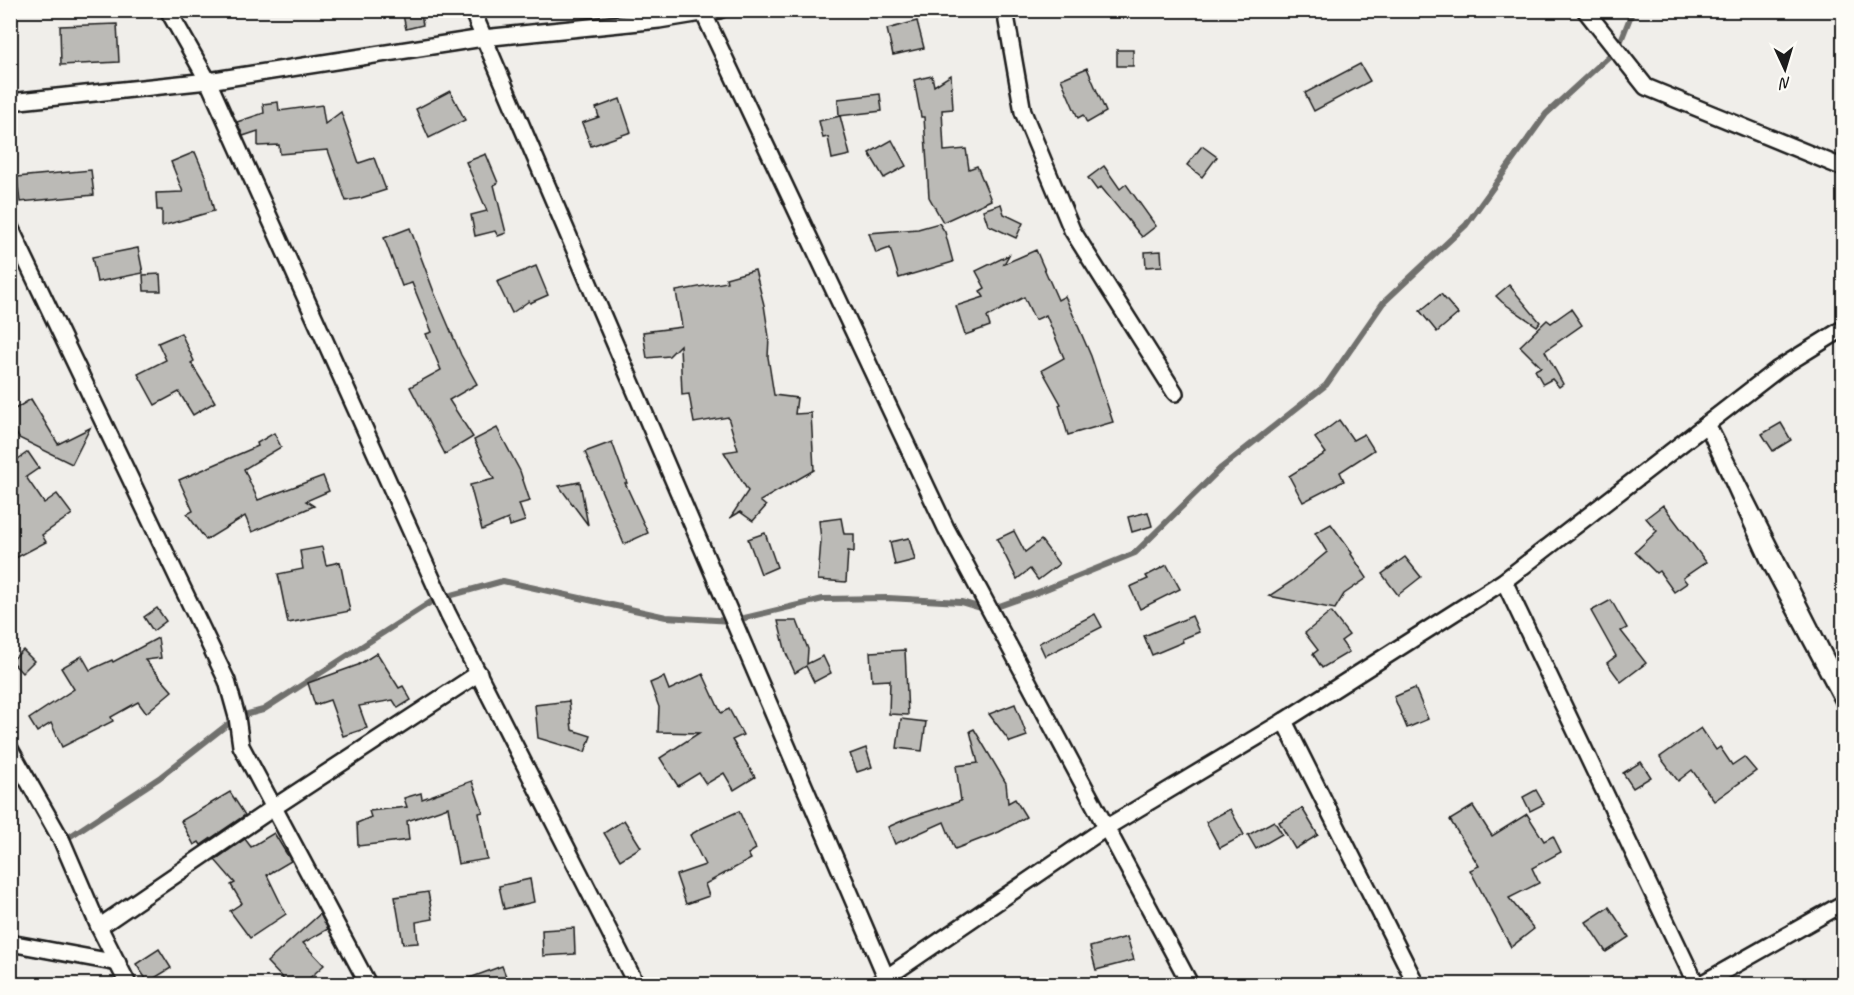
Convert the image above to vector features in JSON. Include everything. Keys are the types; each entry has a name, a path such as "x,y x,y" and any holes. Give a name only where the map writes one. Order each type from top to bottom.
{"street":[{"path":"168,10 208,81 445,606 636,984"},
{"path":"472,10 884,983 1107,827 1284,721 1504,581 1778,369 1844,327"},
{"path":"10,102 208,81 483,38 720,10"},
{"path":"1005,10 1023,111 1072,230 1175,393"},
{"path":"1585,10 1646,87 1844,168"},
{"path":"702,12 946,528 1190,984"},
{"path":"10,227 227,681 237,717 241,746 368,984"},
{"path":"1707,424 1844,695"},
{"path":"1707,424 1769,560 1844,701"},
{"path":"1504,581 1699,984 1844,903"},
{"path":"99,927 273,808 478,674"},
{"path":"1284,721 1416,984"},
{"path":"10,749 62,841 99,927 128,984"},
{"path":"10,943 118,963"}],"building":[{"path":"402,10 420,10 423,25 406,29"},
{"path":"917,21 924,48 893,55 887,29"},
{"path":"117,24 119,62 61,65 60,26"},
{"path":"1117,50 1133,50 1133,66 1117,66"},
{"path":"1360,64 1370,81 1314,111 1305,93"},
{"path":"1087,68 1106,112 1087,123 1083,115 1078,118 1061,79"},
{"path":"951,75 953,109 942,110 944,151 966,149 969,169 977,166 991,200 943,222 929,197 924,117 921,117 914,80 932,76 934,86"},
{"path":"450,91 465,120 429,138 416,109"},
{"path":"880,94 882,111 839,116 838,99"},
{"path":"620,99 631,132 591,146 582,123 599,117 596,108"},
{"path":"278,102 279,111 322,105 325,124 341,112 359,163 374,158 386,190 346,201 328,150 280,154 279,145 258,146 258,131 243,136 237,122 264,113 263,104"},
{"path":"840,116 850,155 832,159 828,137 823,138 819,121"},
{"path":"892,140 906,166 884,178 869,153"},
{"path":"1202,146 1217,157 1202,177 1187,165"},
{"path":"195,152 206,178 214,211 162,226 162,210 157,210 156,193 183,192 171,162"},
{"path":"486,154 498,183 494,185 506,233 498,236 495,231 475,236 471,215 487,211 466,162"},
{"path":"1104,166 1120,189 1126,184 1156,226 1142,237 1101,187 1097,190 1088,178"},
{"path":"91,170 94,195 20,202 17,177"},
{"path":"1001,204 1004,214 1023,223 1016,238 988,225 983,210"},
{"path":"939,223 945,232 953,262 899,278 890,248 876,253 869,233 918,229"},
{"path":"410,228 461,355 477,384 449,400 473,437 445,454 410,387 441,370 426,334 432,332 412,283 402,286 384,238"},
{"path":"138,248 143,273 97,282 92,257"},
{"path":"1036,250 1058,300 1065,296 1091,356 1113,422 1068,435 1059,405 1061,404 1042,370 1064,358 1046,315 1035,320 1024,297 987,317 990,326 965,335 956,306 984,297 980,291 985,288 976,271 1009,255 1004,264"},
{"path":"1161,251 1162,266 1146,267 1145,252"},
{"path":"536,266 548,295 530,303 529,301 512,313 497,282"},
{"path":"755,270 769,337 768,357 774,395 797,398 795,414 811,413 814,470 760,501 766,506 753,521 740,512 730,518 748,491 724,452 738,450 728,417 694,423 689,394 682,395 680,345 669,356 647,358 643,332 682,327 676,291 727,282 726,278"},
{"path":"160,274 161,291 144,291 143,275"},
{"path":"1509,285 1540,322 1537,326 1496,296"},
{"path":"1441,294 1458,314 1437,332 1420,311"},
{"path":"1571,309 1582,325 1545,351 1563,384 1559,387 1552,379 1543,384 1535,370 1541,367 1520,346 1547,320 1551,323"},
{"path":"181,333 194,361 191,363 215,402 193,415 179,392 155,405 138,374 166,360 158,343"},
{"path":"31,399 58,444 90,428 72,464 19,438 10,424 10,412"},
{"path":"1339,420 1353,440 1364,434 1374,450 1340,472 1344,481 1303,502 1289,476 1326,453 1315,438"},
{"path":"1781,423 1791,440 1773,451 1762,434"},
{"path":"497,428 520,471 530,501 519,504 525,521 510,526 508,519 482,530 470,485 494,479 474,440"},
{"path":"274,433 281,447 244,469 258,500 323,476 329,491 306,501 314,506 252,532 245,516 206,540 187,514 193,511 179,480 258,446 257,443"},
{"path":"612,442 627,483 625,483 648,533 624,544 585,452"},
{"path":"28,452 39,468 26,477 44,503 57,494 72,514 42,535 46,542 10,561 10,454 15,461"},
{"path":"580,482 588,525 559,486"},
{"path":"1663,505 1706,562 1683,578 1687,583 1674,592 1659,571 1656,573 1635,552 1657,531 1646,518"},
{"path":"1148,512 1152,526 1132,532 1128,517"},
{"path":"841,518 844,534 854,534 854,552 848,551 846,582 818,580 821,540 819,521"},
{"path":"1331,524 1367,578 1344,594 1335,609 1269,596 1292,581 1327,552 1315,533"},
{"path":"1014,531 1025,552 1041,540 1059,564 1038,580 1030,569 1017,579 997,539"},
{"path":"765,533 777,567 761,574 748,539"},
{"path":"909,538 915,560 895,565 890,542"},
{"path":"322,547 326,565 340,562 350,611 288,623 278,574 303,569 300,551"},
{"path":"1405,557 1421,577 1398,595 1382,574"},
{"path":"1167,565 1180,589 1140,609 1130,587 1148,579 1146,576"},
{"path":"1611,600 1627,628 1621,631 1646,663 1621,682 1607,663 1616,656 1591,611"},
{"path":"157,608 166,621 153,631 144,617"},
{"path":"1331,612 1349,635 1341,641 1349,652 1322,668 1313,654 1318,650 1305,633"},
{"path":"1095,614 1102,627 1045,656 1039,643"},
{"path":"1192,616 1199,632 1182,639 1183,642 1152,655 1144,636"},
{"path":"778,621 797,621 808,649 807,664 823,656 831,673 814,682 806,666 795,673 786,653"},
{"path":"158,638 161,658 145,660 172,691 146,713 138,702 111,717 113,721 62,747 51,723 37,732 29,719 74,689 61,668 82,656 90,670 112,660 113,662"},
{"path":"23,650 34,661 22,673 11,661"},
{"path":"905,650 908,715 889,714 890,680 872,681 870,652"},
{"path":"377,653 399,688 403,686 411,700 398,708 393,700 359,706 367,728 343,736 330,700 315,705 308,683 358,665"},
{"path":"703,674 721,713 729,709 743,735 732,740 755,777 734,790 724,773 706,784 699,773 678,786 660,758 699,733 658,732 659,707 650,683 664,677 669,690"},
{"path":"1415,688 1428,719 1407,728 1394,697"},
{"path":"569,701 572,730 591,736 585,752 538,738 535,705"},
{"path":"1015,704 1027,736 1010,742 989,714"},
{"path":"901,719 926,722 922,751 897,748"},
{"path":"1701,728 1716,750 1720,747 1732,765 1744,757 1756,771 1714,801 1692,770 1678,781 1660,757"},
{"path":"974,729 1006,783 1008,803 1015,799 1026,817 999,832 955,849 944,822 895,844 888,827 961,801 956,766 978,763 970,731"},
{"path":"866,748 872,767 857,772 850,754"},
{"path":"1641,762 1651,777 1633,788 1623,773"},
{"path":"472,781 483,812 479,813 487,859 458,864 448,807 407,821 409,840 358,846 357,823 371,817 369,811 407,807 404,798 421,793 422,799"},
{"path":"1536,790 1544,804 1530,811 1523,797"},
{"path":"230,792 245,815 201,845 199,842 194,845 181,821"},
{"path":"1473,806 1492,836 1527,814 1544,841 1553,836 1561,852 1532,868 1539,883 1509,898 1534,929 1511,947 1470,870 1479,866 1450,820"},
{"path":"1302,808 1318,835 1295,849 1279,822"},
{"path":"1230,809 1244,835 1220,848 1206,822"},
{"path":"739,811 756,849 748,854 751,859 705,884 709,896 686,904 676,875 705,865 690,835"},
{"path":"624,820 641,847 620,860 604,833"},
{"path":"1274,821 1282,834 1256,849 1248,835"},
{"path":"274,833 291,861 267,875 286,914 250,938 230,911 242,903 231,885 235,883 215,860 245,839 251,847"},
{"path":"530,879 534,902 504,909 499,886"},
{"path":"428,892 433,919 416,922 418,943 403,944 395,897"},
{"path":"1609,907 1629,937 1606,952 1586,922"},
{"path":"320,914 328,929 303,943 324,965 303,984 288,984 267,962"},
{"path":"574,928 575,954 543,956 542,930"},
{"path":"1127,937 1134,960 1096,970 1090,947"},
{"path":"159,949 171,968 148,982 136,964"},
{"path":"502,966 509,984 456,984 456,983"}],"waterway":[{"path":"63,841 159,778 237,717 263,710 434,600 503,581 666,617 732,621 823,599 888,598 961,602 988,610 1135,553 1221,468 1326,385 1383,303 1466,225 1546,114 1618,48 1633,10"}]}
